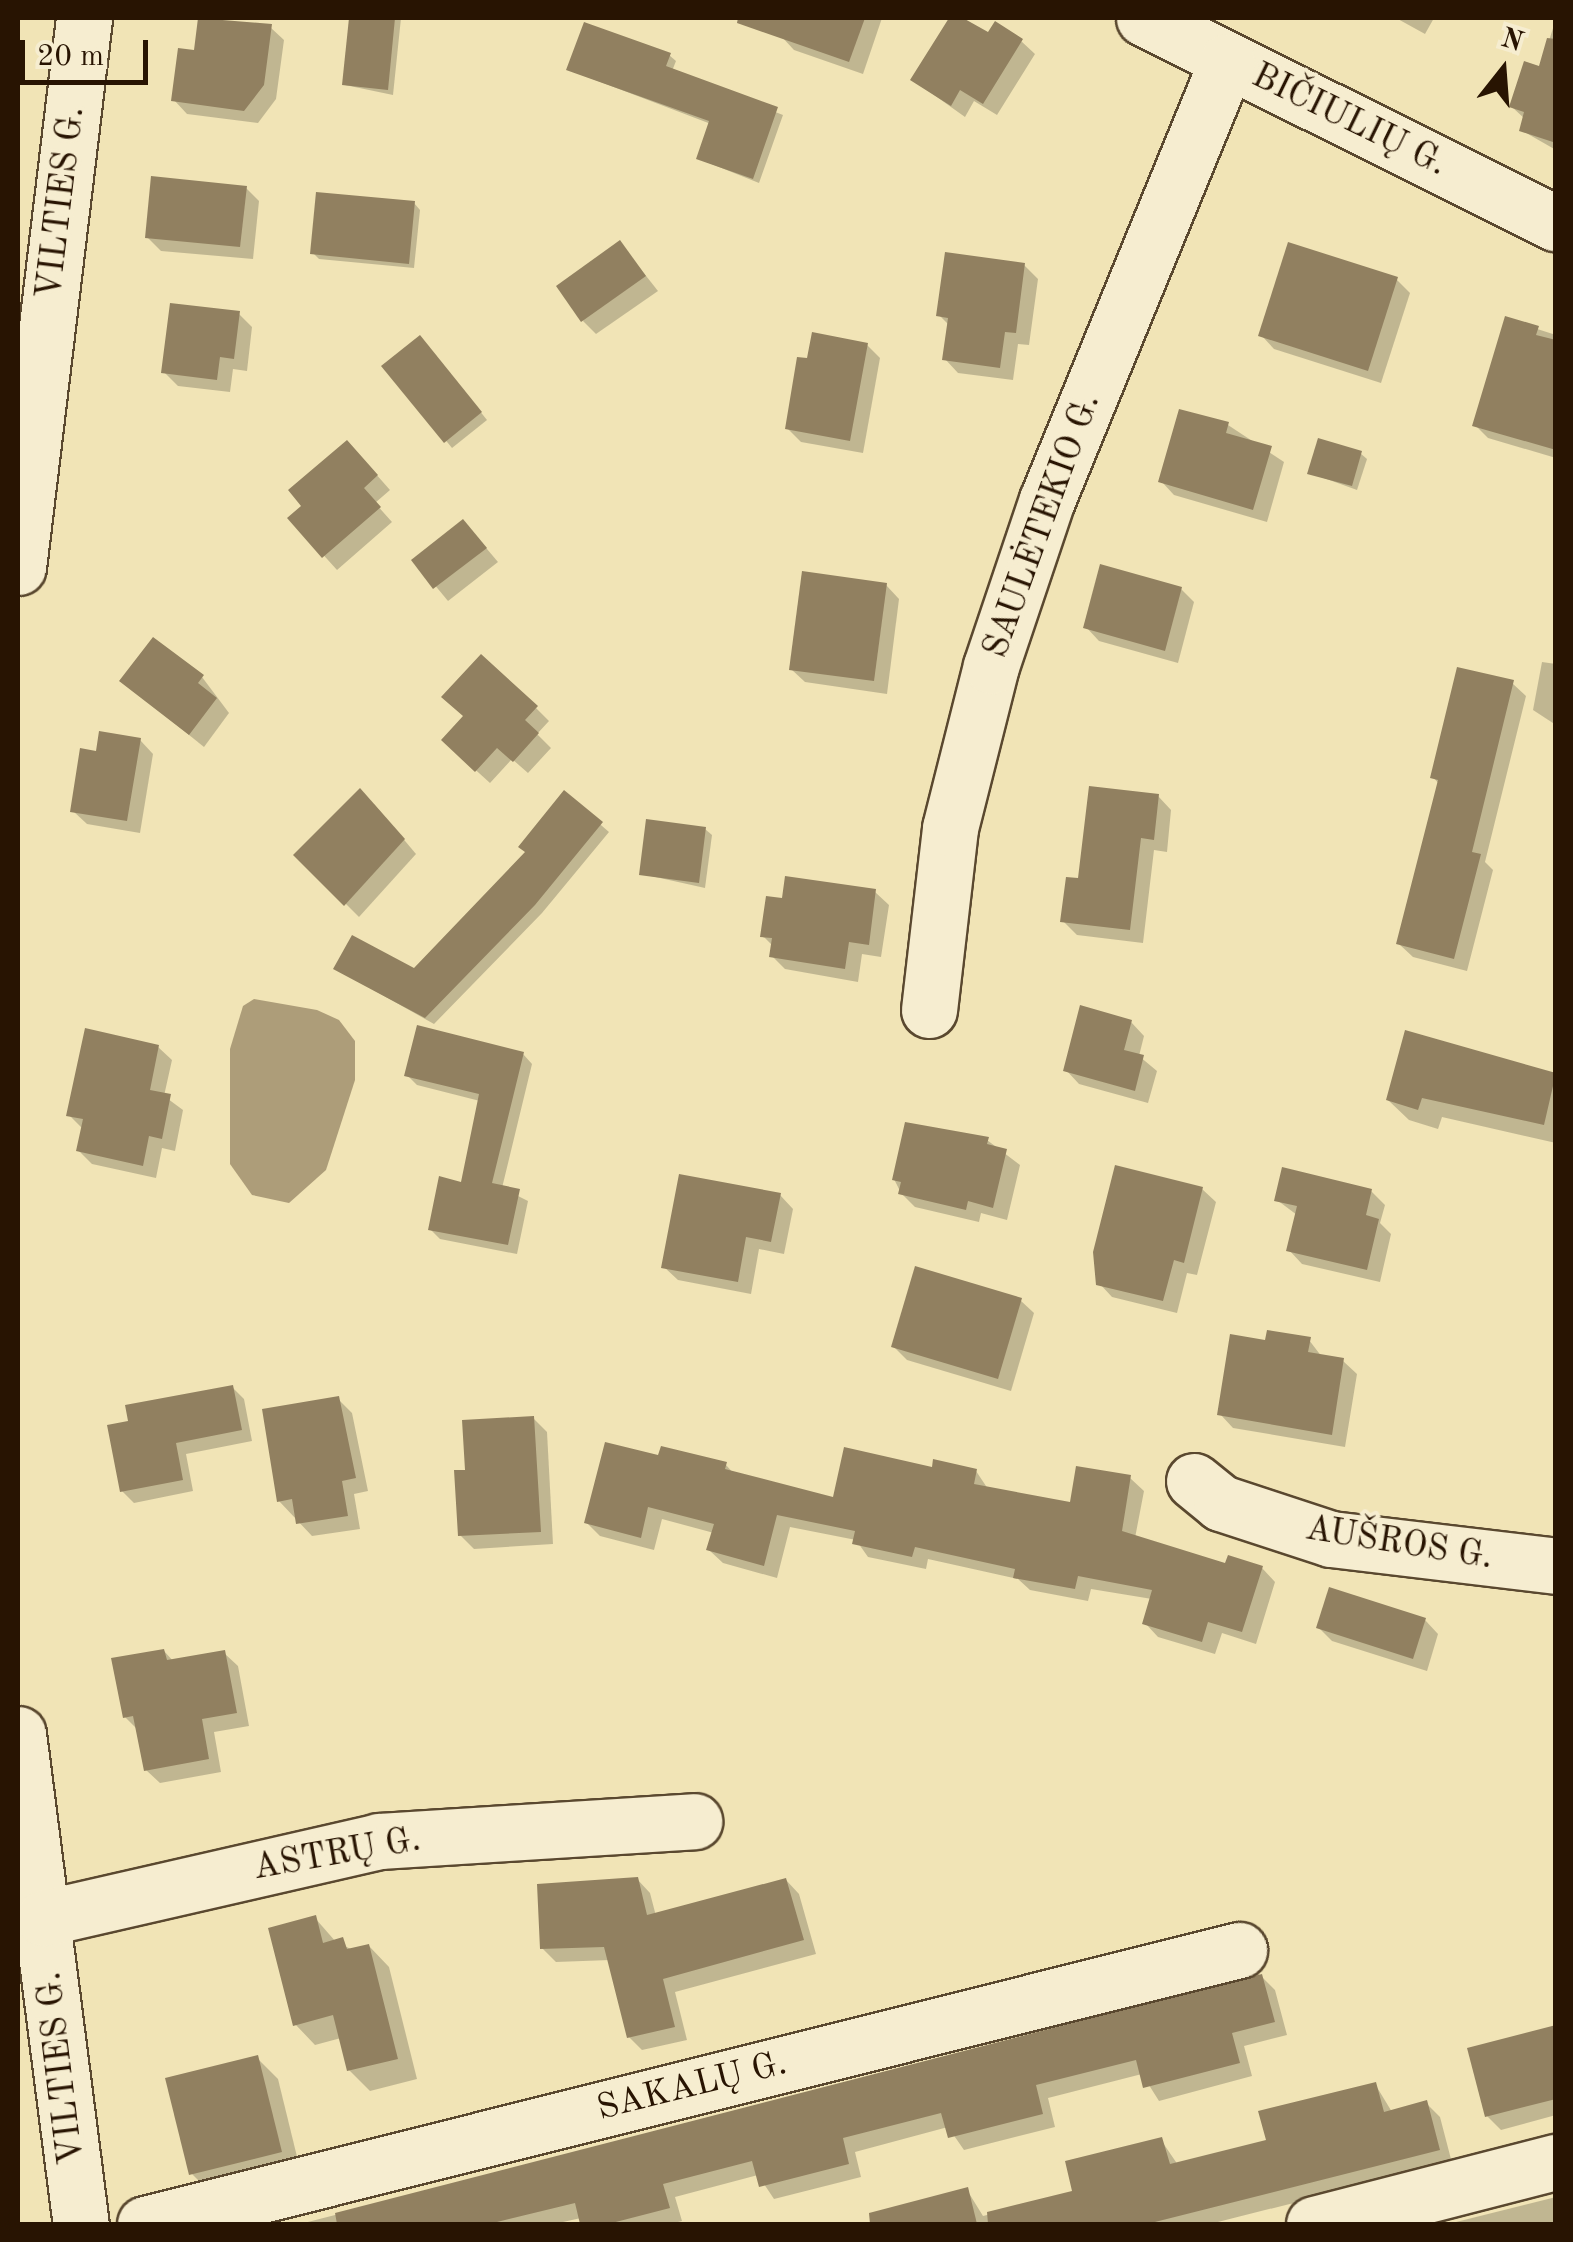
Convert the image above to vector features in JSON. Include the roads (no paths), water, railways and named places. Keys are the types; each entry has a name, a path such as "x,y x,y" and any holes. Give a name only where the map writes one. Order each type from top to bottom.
{"street":[{"name":"VILTIES G.","path":"18,568 84,18"},
{"name":"BIČIULIŲ G.","path":"1144,18 1556,223"},
{"name":"SAULĖTEKIO G.","path":"929,1010 950,828 992,666 1047,500 1227,61"},
{"name":"AUŠROS G.","path":"1194,1481 1221,1503 1331,1539 1556,1566"},
{"name":"VILTIES G.","path":"18,1734 81,2224"},
{"name":"ASTRŲ G.","path":"44,1918 379,1841 694,1821"},
{"name":"SAKALŲ G.","path":"145,2224 1239,1950"},
{"path":"1314,2224 1556,2162"}]}
